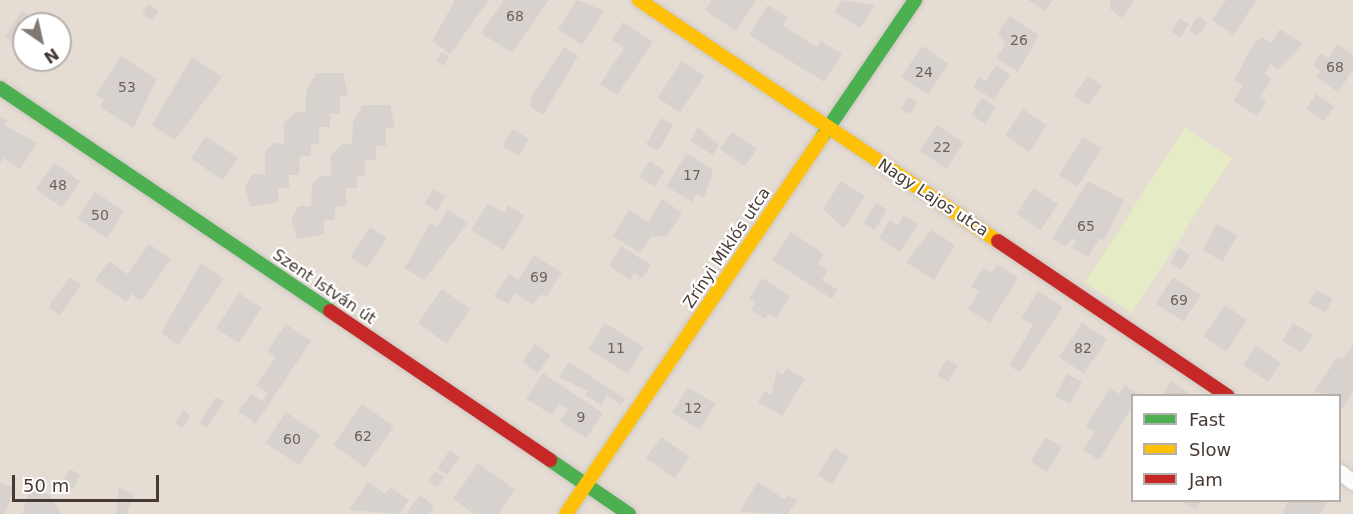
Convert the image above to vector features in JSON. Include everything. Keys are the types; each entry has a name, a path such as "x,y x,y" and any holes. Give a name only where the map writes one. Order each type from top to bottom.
{"street":[{"name":"Nagy Lajos utca","path":"639,0 1225,394"},
{"name":"Zrínyi Miklós utca","path":"566,514 915,0"},
{"name":"Szent István út","path":"0,88 629,514"},
{"path":"1341,473 1353,482"}],"shaded area":[{"path":"0,0 1353,0 1353,514 0,514"}],"green space":[{"path":"1185,128 1232,158 1132,313 1085,282"}],"building":[{"path":"455,0 489,0 450,54 432,41"},
{"path":"504,0 549,0 512,53 481,33"},
{"path":"577,0 604,11 582,45 558,29"},
{"path":"712,0 756,0 736,31 705,10"},
{"path":"842,0 875,5 860,28 834,12"},
{"path":"1028,0 1053,0 1045,11"},
{"path":"1110,0 1135,0 1122,18 1110,9"},
{"path":"1226,0 1257,0 1233,35 1212,20"},
{"path":"149,4 159,11 152,21 142,14"},
{"path":"768,5 788,18 783,26 817,47 821,41 842,54 824,82 749,35"},
{"path":"1010,16 1039,35 1018,72 996,58 1005,45 998,32"},
{"path":"1198,16 1207,22 1198,36 1188,30"},
{"path":"1180,18 1189,24 1180,37 1171,31"},
{"path":"623,22 653,42 617,95 600,84 624,48 612,40"},
{"path":"12,26 12,41 5,37"},
{"path":"1280,29 1303,44 1278,69 1271,64 1265,74 1272,79 1260,97 1266,101 1257,116 1233,101 1243,86 1234,80 1254,43 1262,37 1271,43"},
{"path":"1337,44 1353,55 1353,70 1338,92 1316,77 1320,70 1313,65 1321,53 1328,58"},
{"path":"922,46 949,64 928,95 901,77"},
{"path":"564,47 578,56 543,115 530,106 531,97"},
{"path":"442,52 450,57 444,66 436,61"},
{"path":"121,56 157,79 133,128 100,107 104,100 96,95"},
{"path":"192,57 222,77 175,140 152,125"},
{"path":"682,61 704,76 680,113 657,97"},
{"path":"996,65 1010,75 994,100 973,87 980,77 986,81"},
{"path":"316,73 343,73 348,96 340,96 340,113 330,114 330,127 319,127 319,144 311,144 311,156 300,156 299,175 289,175 289,188 278,188 278,202 250,207 245,187 252,174 265,174 265,152 274,143 284,144 284,123 296,112 306,112 306,91"},
{"path":"1088,76 1102,86 1088,105 1074,95"},
{"path":"1316,94 1334,106 1324,121 1306,109"},
{"path":"908,97 917,102 910,114 901,109"},
{"path":"982,98 996,107 985,124 971,115"},
{"path":"362,105 390,105 395,128 386,128 386,146 376,145 376,160 365,159 365,176 357,176 357,188 346,188 346,206 335,207 335,220 324,220 324,234 297,239 291,219 299,206 311,206 312,184 320,176 331,176 331,155 342,144 352,144 353,123"},
{"path":"1023,109 1047,125 1029,152 1005,136"},
{"path":"0,116 7,121 5,125 37,143 20,169 4,158 0,163"},
{"path":"661,118 673,125 658,151 646,144"},
{"path":"937,125 964,143 946,169 920,151"},
{"path":"698,127 719,145 713,155 690,141"},
{"path":"513,129 529,139 519,156 502,146"},
{"path":"732,132 757,149 745,166 720,149"},
{"path":"206,136 238,158 222,180 191,158"},
{"path":"1083,137 1102,149 1078,187 1059,175"},
{"path":"687,153 713,170 704,198 697,194 692,202 666,186"},
{"path":"650,161 665,171 654,187 639,177"},
{"path":"54,163 80,181 62,208 36,189"},
{"path":"841,181 865,196 844,229 823,209"},
{"path":"1088,181 1124,200 1104,240 1100,238 1088,257 1072,248 1077,241 1072,238 1066,247 1052,238"},
{"path":"1034,188 1058,204 1041,230 1017,214"},
{"path":"434,189 446,197 436,211 424,203"},
{"path":"95,192 124,211 107,238 78,219"},
{"path":"662,199 682,213 667,236 651,237 640,253 613,236 629,210 648,222"},
{"path":"488,203 504,213 508,205 525,216 503,250 471,230"},
{"path":"876,203 887,210 874,230 863,223"},
{"path":"448,210 468,223 424,280 405,268 430,223 437,227"},
{"path":"904,215 918,224 900,252 879,238 890,220 898,225"},
{"path":"1217,224 1237,235 1223,261 1202,250"},
{"path":"370,227 387,238 367,268 350,257"},
{"path":"931,230 955,245 934,280 906,262"},
{"path":"791,232 824,254 818,264 828,270 822,280 838,290 832,299 772,260"},
{"path":"149,244 171,259 141,301 132,294 126,302 95,280 109,261 127,274"},
{"path":"621,246 651,265 642,278 634,273 630,280 609,266"},
{"path":"1179,248 1190,255 1181,269 1170,262"},
{"path":"534,255 562,273 546,297 541,294 533,305 515,293 508,304 494,296 509,274 518,280"},
{"path":"201,263 224,279 178,345 161,333"},
{"path":"997,264 1018,278 990,323 968,309 979,291 971,287 983,268 991,273"},
{"path":"70,277 81,285 60,315 48,307"},
{"path":"1173,277 1201,295 1183,322 1156,304"},
{"path":"762,278 790,296 776,318 768,313 765,319 751,310 755,303 749,299"},
{"path":"442,289 471,309 447,343 418,323"},
{"path":"1316,290 1333,299 1326,312 1309,303"},
{"path":"1038,291 1063,307 1020,372 1009,366 1033,325 1021,318"},
{"path":"239,293 262,308 239,343 216,328"},
{"path":"1225,305 1247,320 1226,352 1204,337"},
{"path":"605,323 644,347 628,374 589,349"},
{"path":"1082,323 1107,340 1084,374 1059,357"},
{"path":"1293,323 1313,335 1302,353 1282,341"},
{"path":"286,324 311,341 256,424 238,411 251,394 262,401 268,393 256,385 276,357 267,351"},
{"path":"535,344 551,355 538,373 522,362"},
{"path":"1353,345 1353,391 1341,410 1341,394 1314,392 1338,356 1343,359"},
{"path":"1256,346 1281,363 1268,382 1243,365"},
{"path":"947,359 958,366 948,382 937,375"},
{"path":"569,362 625,399 621,405 607,395 601,405 585,395 588,391 559,377"},
{"path":"787,368 805,379 782,416 758,402 765,391 771,395 777,371 783,375"},
{"path":"543,373 603,413 586,438 560,421 568,409 559,404 552,415 526,399"},
{"path":"1067,374 1082,382 1070,404 1055,396"},
{"path":"1171,381 1191,394 1163,394"},
{"path":"1125,385 1139,394 1131,394 1131,409 1099,460 1083,450 1095,432 1086,426 1110,388 1119,394"},
{"path":"688,387 715,404 699,429 672,412"},
{"path":"216,397 224,402 207,428 200,423"},
{"path":"362,404 394,426 365,467 333,445"},
{"path":"183,410 191,415 182,428 175,424"},
{"path":"286,412 320,435 299,466 265,443"},
{"path":"661,437 690,457 675,478 646,458"},
{"path":"1046,437 1062,447 1047,472 1031,462"},
{"path":"835,448 849,457 832,484 818,475"},
{"path":"450,450 460,457 447,475 437,468"},
{"path":"478,463 515,490 498,514 474,514 453,499"},
{"path":"69,469 80,474 73,489 62,485"},
{"path":"435,471 444,477 437,487 428,481"},
{"path":"368,482 385,494 390,487 409,500 399,514 349,510"},
{"path":"758,482 784,499 788,495 797,500 788,514 739,512"},
{"path":"0,483 14,488 5,514 0,514"},
{"path":"31,488 49,495 62,514 22,514"},
{"path":"119,488 134,494 127,514 116,514"},
{"path":"420,495 434,506 429,514 406,514"},
{"path":"1183,502 1201,502 1196,510"},
{"path":"1287,502 1327,502 1320,514 1282,514"}],"traffic: fast":[{"path":"822,137 915,0"},
{"path":"0,88 330,311"},
{"path":"550,460 629,514"}],"traffic: slow":[{"path":"639,0 998,241"},
{"path":"566,514 822,137"}],"traffic: jam":[{"path":"998,241 1225,394"},
{"path":"330,311 550,460"}]}
